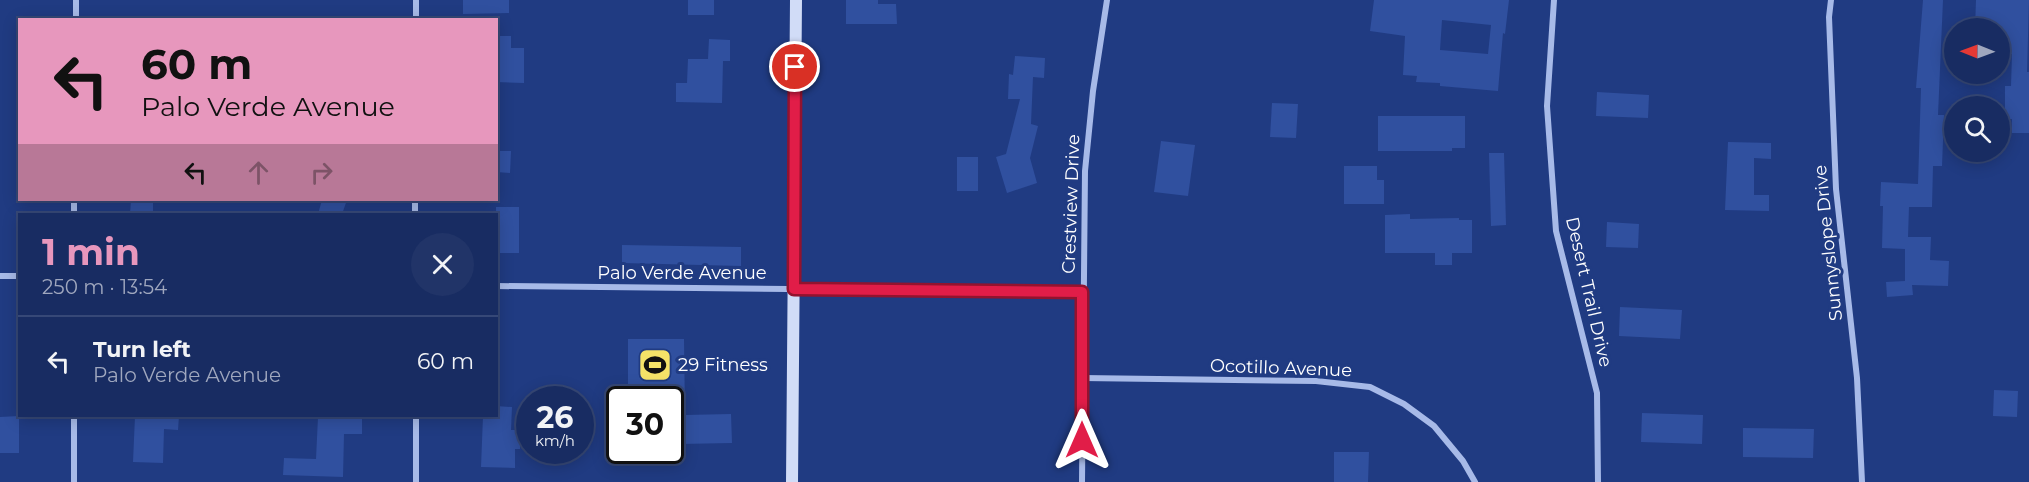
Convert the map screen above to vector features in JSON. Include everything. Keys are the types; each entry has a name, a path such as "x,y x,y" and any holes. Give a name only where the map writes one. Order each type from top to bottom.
{"street":[{"path":"76,0 76,18"},
{"path":"416,0 416,18"},
{"path":"792,482 796,0"},
{"name":"Crestview Drive","path":"1082,482 1084,171 1107,0"},
{"name":"Desert Trail Drive","path":"1554,0 1547,106 1556,231 1597,393 1598,482"},
{"name":"Sunnyslope Drive","path":"1831,0 1829,17 1836,189 1857,378 1862,482"},
{"path":"0,276 18,276"},
{"name":"Palo Verde Avenue","path":"498,286 1082,292"},
{"name":"Ocotillo Avenue","path":"1082,378 1316,381 1370,387 1404,404 1434,426 1463,461 1475,482"},
{"path":"74,417 74,482"},
{"path":"416,417 416,482"}],"building":[{"path":"463,0 509,0 509,13 463,14"},
{"path":"688,0 714,0 714,15 688,15"},
{"path":"846,0 878,0 878,4 896,4 897,24 846,24"},
{"path":"1374,0 1509,0 1505,34 1503,33 1498,91 1416,82 1417,76 1403,75 1405,36 1370,31","holes":["1442,20 1491,25 1488,54 1440,50"]},
{"path":"1923,0 1943,0 1938,115 1944,115 1942,166 1933,166 1932,207 1909,207 1908,237 1931,237 1930,260 1949,261 1948,286 1912,285 1913,295 1887,297 1886,282 1905,281 1905,249 1882,248 1881,182 1918,184 1921,88 1916,88"},
{"path":"1976,0 2029,0 2027,72 2029,72 2029,133 2012,133 2010,96 2005,96 2005,86 2011,86 2010,18 1975,18"},
{"path":"498,36 511,36 511,48 524,48 524,83 498,82"},
{"path":"709,39 730,40 730,61 723,61 722,103 676,102 676,83 687,83 688,59 708,59"},
{"path":"1015,56 1045,58 1044,78 1033,77 1031,124 1038,126 1030,158 1037,183 1007,193 996,157 1006,154 1020,99 1008,99 1009,74 1013,75"},
{"path":"1597,92 1649,95 1648,118 1596,116"},
{"path":"1272,103 1298,104 1296,138 1270,137"},
{"path":"1378,116 1465,116 1465,148 1452,148 1452,151 1378,151"},
{"path":"1161,141 1195,145 1188,196 1154,192"},
{"path":"1728,142 1771,143 1771,159 1754,158 1754,195 1769,195 1769,211 1725,210"},
{"path":"498,151 511,151 510,173 498,172"},
{"path":"1489,153 1504,153 1506,225 1491,226"},
{"path":"957,157 978,157 978,191 957,191"},
{"path":"1344,166 1377,166 1377,180 1384,180 1384,204 1344,204"},
{"path":"131,201 153,201 153,213 130,213"},
{"path":"322,201 347,201 342,213 318,213"},
{"path":"496,207 519,207 519,253 498,253 498,213 496,213"},
{"path":"1410,214 1410,219 1472,220 1472,253 1452,253 1452,265 1435,265 1435,253 1385,253 1385,215"},
{"path":"1607,222 1639,224 1638,248 1606,247"},
{"path":"622,245 741,247 741,266 622,263"},
{"path":"1620,307 1682,310 1680,339 1619,336"},
{"path":"628,339 684,339 685,415 731,414 732,443 684,444 684,386 628,386"},
{"path":"1994,390 2018,391 2017,417 1993,416"},
{"path":"498,406 512,407 511,430 516,430 515,468 481,467 483,417 498,417"},
{"path":"1642,413 1703,415 1702,444 1641,442"},
{"path":"0,417 19,417 19,453 0,453"},
{"path":"135,417 179,417 178,430 164,429 163,463 133,462"},
{"path":"318,417 362,417 362,434 344,434 343,477 283,475 284,458 316,459"},
{"path":"1743,428 1814,429 1813,458 1743,457"},
{"path":"1334,452 1369,452 1368,482 1334,482"}],"place":[{"name":"29 Fitness","path":"655,365"}],"route":[{"path":"795,67 794,289 1082,292 1082,440"}]}
